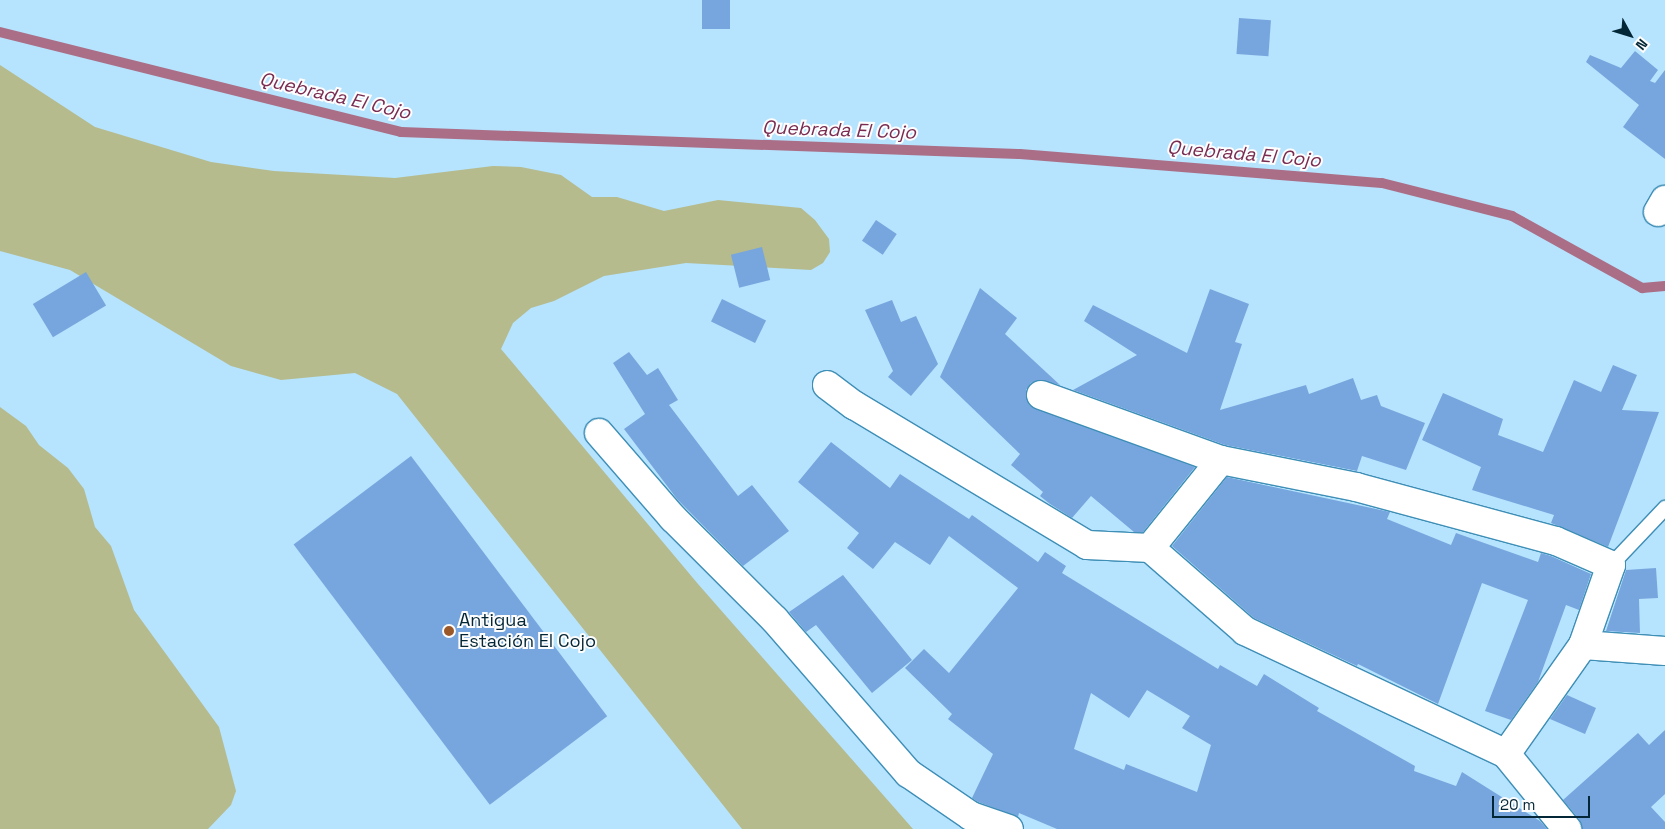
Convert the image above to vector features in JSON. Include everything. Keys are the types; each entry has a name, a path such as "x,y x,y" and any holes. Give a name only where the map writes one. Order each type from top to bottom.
{"street":[{"path":"828,385 854,405 1087,545 1150,548 1245,631 1506,754 1567,829"},
{"path":"1041,395 1221,460 1356,487 1537,536 1611,565 1583,645 1506,754"},
{"path":"599,433 673,518 775,620 908,773 971,816 1009,829"},
{"path":"1150,548 1221,460"},
{"path":"1583,645 1665,651"}],"lane":[{"path":"1611,565 1665,508"}],"green space":[{"path":"0,65 95,127 211,162 274,171 395,178 493,166 521,167 561,175 592,197 617,197 664,211 718,200 801,208 815,220 829,239 830,252 823,263 811,270 686,263 604,276 554,301 531,308 513,323 501,349 698,584 913,829 742,829 397,394 355,373 281,380 231,366 70,270 0,251"},
{"path":"0,407 26,426 39,445 68,468 84,489 95,527 111,546 134,610 219,727 236,791 231,805 208,829 0,829"}],"building":[{"path":"702,0 730,0 730,29 702,29"},
{"path":"1239,18 1271,20 1268,56 1236,54"},
{"path":"1635,51 1658,70 1650,81 1655,83 1665,70 1665,159 1623,127 1639,105 1586,62 1590,55 1621,68"},
{"path":"876,220 897,234 883,255 862,241"},
{"path":"762,247 770,280 739,288 731,255"},
{"path":"86,272 106,305 53,337 33,304"},
{"path":"980,288 1017,318 1005,334 1060,385 1039,380 1031,383 1026,390 1029,405 1195,467 1143,532 1134,532 1091,496 1072,518 1050,504 1040,496 1043,492 1011,465 1020,454 940,377"},
{"path":"1210,289 1249,304 1235,342 1242,344 1220,410 1306,385 1309,394 1353,378 1361,400 1377,395 1381,406 1425,423 1406,470 1362,456 1357,471 1225,445 1073,390 1137,355 1084,321 1093,305 1187,353"},
{"path":"722,299 766,320 755,343 711,321"},
{"path":"892,300 901,322 916,316 938,364 911,396 888,377 893,371 865,310"},
{"path":"629,352 647,375 658,368 678,400 669,405 738,496 752,485 789,531 743,566 677,499 624,429 645,414 613,363"},
{"path":"1613,365 1637,375 1622,410 1659,412 1608,547 1551,523 1554,515 1472,490 1481,467 1422,440 1443,393 1503,419 1498,435 1543,452 1574,380 1601,392"},
{"path":"831,442 890,488 900,474 969,519 972,515 1038,562 1045,552 1066,566 1062,573 1218,669 1220,665 1257,686 1264,674 1319,708 1317,711 1415,766 1414,771 1456,786 1462,772 1540,821 1547,829 1057,829 1019,813 1018,817 978,802 972,798 993,754 948,719 952,714 905,668 924,649 949,673 1018,588 949,536 930,565 895,542 873,569 847,548 859,533 798,482","holes":["1147,690 1190,716 1182,728 1211,745 1197,792 1126,764 1124,770 1074,749 1091,693 1129,718"]},
{"name":"Antigua Estación El Cojo","path":"411,456 607,716 490,805 294,544"},
{"path":"1227,477 1390,512 1387,519 1451,545 1456,533 1538,562 1541,553 1551,556 1591,574 1579,610 1566,605 1538,682 1511,720 1485,711 1528,600 1482,583 1438,704 1358,664 1357,666 1254,618 1172,546"},
{"path":"1656,568 1658,598 1639,599 1640,633 1606,631 1626,570"},
{"path":"843,575 912,660 872,693 816,625 806,632 789,612"},
{"path":"1567,695 1596,708 1585,734 1550,719"},
{"path":"1665,730 1665,794 1651,807 1665,822 1665,829 1582,829 1579,819 1563,800 1638,733 1649,745"}],"waterway":[{"name":"Quebrada El Cojo","path":"0,32 401,132 1020,154 1382,183 1512,216 1642,288 1665,286"}],"place":[{"name":"Antigua Estación El Cojo","path":"449,631"}]}
